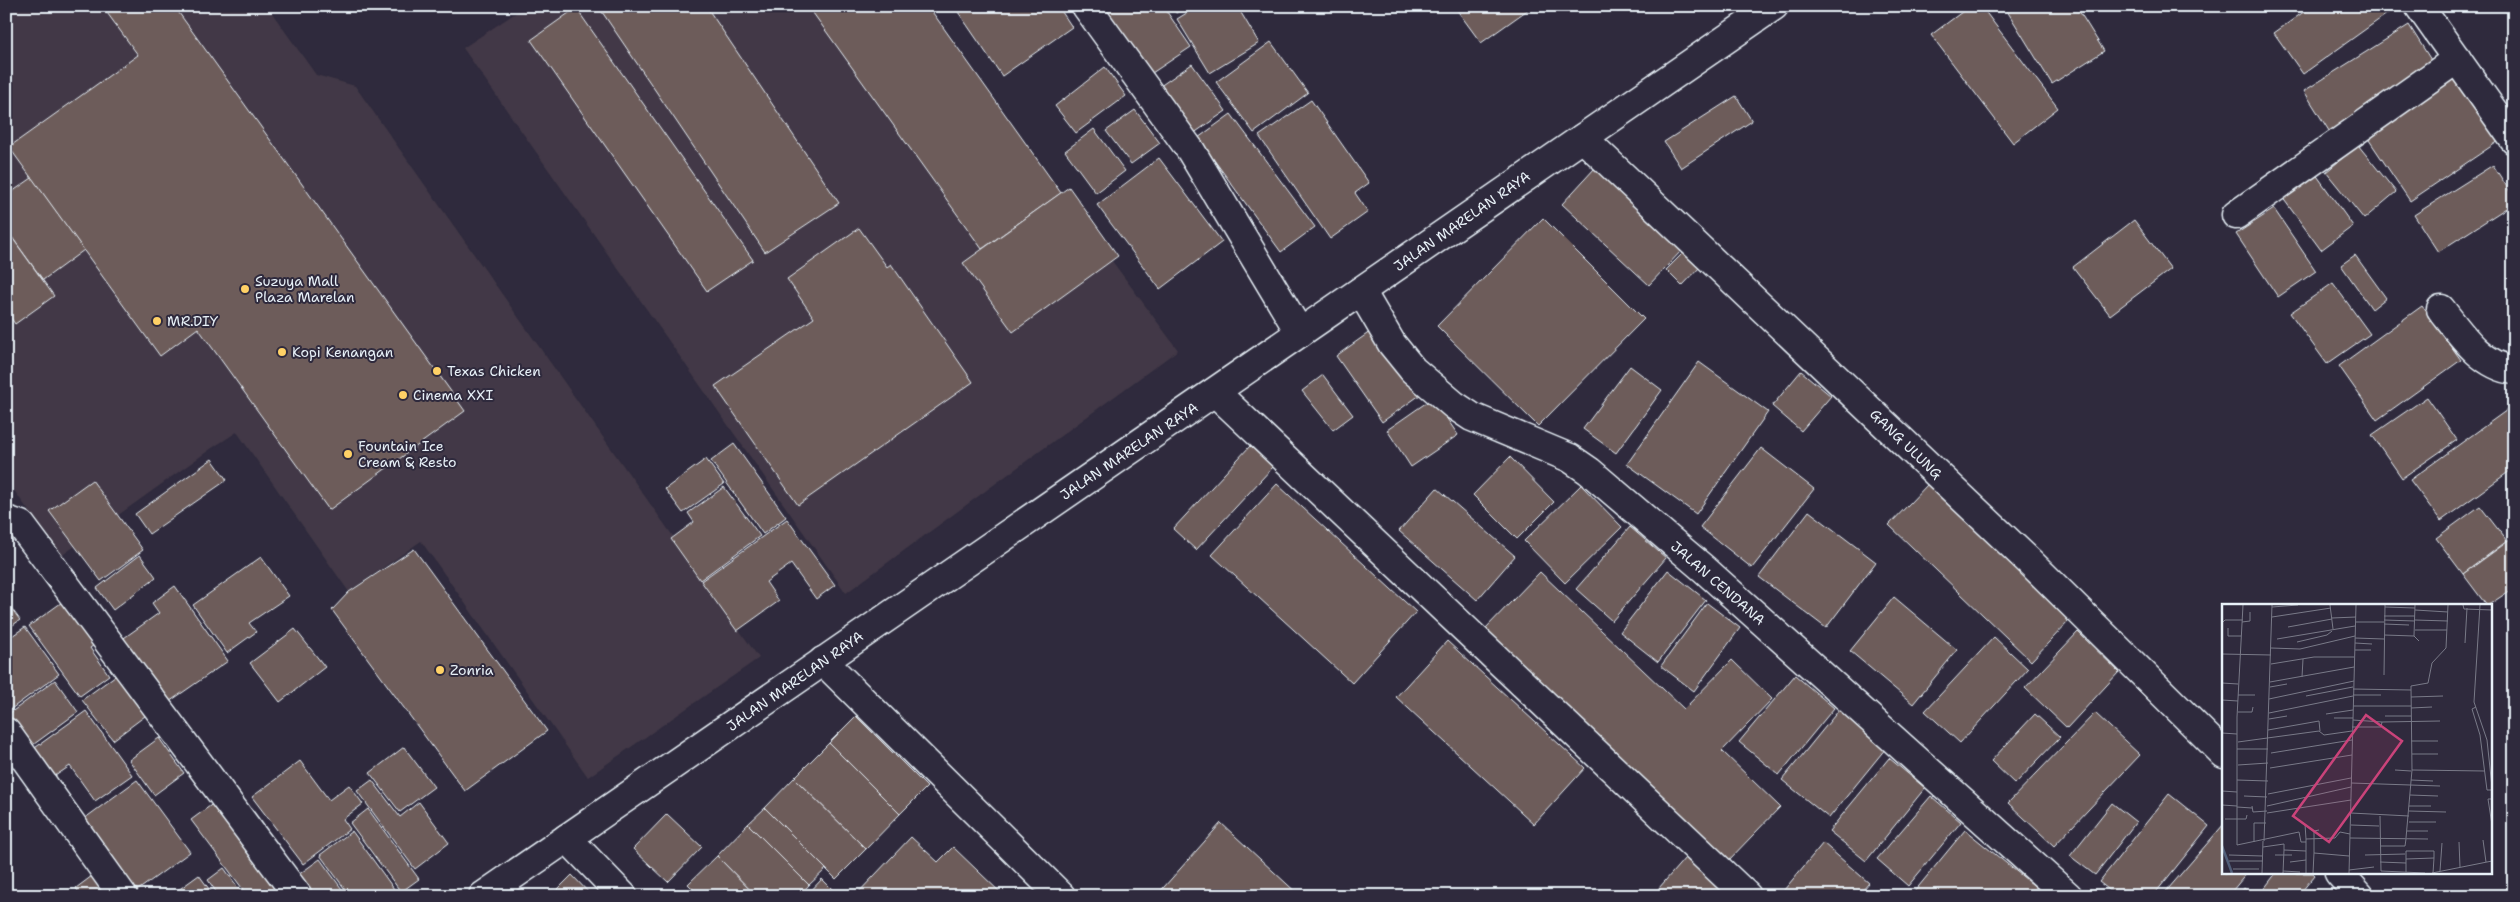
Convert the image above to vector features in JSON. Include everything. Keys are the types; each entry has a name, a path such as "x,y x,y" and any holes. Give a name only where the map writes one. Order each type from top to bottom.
{"street":[{"path":"1086,6 1191,151 1300,333"},
{"name":"JALAN MARELAN RAYA","path":"483,896 1774,6"},
{"path":"2420,6 2514,140"},
{"path":"2236,215 2457,59"},
{"name":"GANG ULUNG","path":"1583,138 2031,563 2222,752"},
{"name":"JALAN CENDANA","path":"1361,291 1392,344 1420,376 1454,405 1472,417 1570,458 1588,471 1704,569 2068,896"},
{"path":"2441,308 2471,347 2502,368 2514,370"},
{"path":"1215,392 1746,896"},
{"path":"6,520 21,525 298,896"},
{"path":"824,662 1061,896"},
{"path":"6,732 123,896"},
{"path":"567,838 623,896"},
{"path":"2340,874 2360,896"}],"shaded area":[{"path":"6,6 267,6 316,75 355,86 759,658 588,777 421,541 349,592 237,432 61,556 6,479"},
{"path":"526,6 923,6 1178,350 846,593 463,48"}],"building":[{"name":"Suzuya Mall Plaza Marelan","path":"102,6 174,6 465,411 329,510 198,328 160,356 9,147 138,55"},
{"path":"598,6 706,6 839,203 765,252"},
{"path":"808,6 928,6 1061,193 982,249"},
{"path":"954,6 1058,6 1072,27 1002,76"},
{"path":"1102,6 1163,6 1191,47 1149,75"},
{"path":"1172,6 1186,6 1176,13"},
{"path":"1198,6 1237,6 1259,43 1210,73 1177,19"},
{"path":"1454,6 1533,6 1481,43"},
{"path":"1970,6 1981,6 2058,108 2013,143 1931,35"},
{"path":"2004,6 2076,6 2104,51 2052,84"},
{"path":"2312,6 2387,6 2391,11 2303,74 2274,33"},
{"path":"576,8 753,260 707,291 531,40"},
{"path":"2409,25 2436,68 2331,134 2304,91"},
{"path":"1271,42 1308,93 1254,133 1216,82"},
{"path":"1192,64 1226,111 1187,138 1153,91"},
{"path":"1105,67 1126,96 1076,133 1055,106"},
{"path":"2456,77 2499,141 2410,201 2367,137"},
{"path":"1736,96 1752,121 1681,168 1664,142"},
{"path":"1311,100 1369,183 1355,193 1368,212 1330,239 1259,136"},
{"path":"1135,110 1160,143 1131,164 1106,131"},
{"path":"1231,114 1315,227 1281,252 1198,138"},
{"path":"1094,129 1125,171 1096,193 1065,151"},
{"path":"2358,145 2396,192 2364,219 2326,172"},
{"path":"1159,158 1222,242 1160,289 1097,205"},
{"path":"2493,165 2514,198 2514,203 2438,252 2414,215"},
{"path":"1595,168 1682,250 1649,285 1562,204"},
{"path":"2315,173 2353,226 2321,250 2282,197"},
{"path":"32,178 84,250 43,280 6,229 6,196"},
{"path":"1069,187 1118,256 1013,332 963,263"},
{"path":"2274,209 2316,271 2278,297 2236,234"},
{"path":"1543,218 1644,319 1538,426 1437,326"},
{"path":"2134,220 2171,269 2110,315 2073,267"},
{"path":"859,228 887,267 891,264 973,382 798,505 715,386 814,318 787,279"},
{"path":"6,229 54,296 15,324 6,311"},
{"path":"1686,250 1702,265 1682,286 1666,270"},
{"path":"2355,255 2386,298 2372,309 2341,265"},
{"path":"2333,283 2370,334 2327,364 2290,313"},
{"path":"2422,306 2461,360 2377,420 2339,366"},
{"path":"1374,329 1420,395 1382,422 1336,356"},
{"path":"1699,362 1768,412 1696,514 1627,464"},
{"path":"1630,366 1662,390 1616,453 1583,429"},
{"path":"1801,371 1831,396 1801,431 1772,406"},
{"path":"1323,375 1353,415 1333,430 1302,391"},
{"path":"2427,397 2457,440 2402,478 2372,435"},
{"path":"1433,398 1458,435 1411,467 1387,430"},
{"path":"2514,405 2514,468 2441,521 2410,480"},
{"path":"734,444 786,517 763,534 711,461"},
{"path":"1250,446 1273,467 1196,550 1173,529"},
{"path":"1761,448 1814,489 1752,568 1700,527"},
{"path":"1510,457 1554,502 1517,539 1473,495"},
{"path":"212,459 227,480 149,534 135,514"},
{"path":"706,459 724,484 683,513 665,489"},
{"path":"92,480 143,550 101,581 49,511"},
{"path":"1277,484 1416,612 1352,683 1212,555"},
{"path":"1928,484 2070,620 2031,661 1889,525"},
{"path":"1581,485 1622,527 1565,583 1524,541"},
{"path":"724,487 760,536 700,580 671,539 694,522 688,513"},
{"path":"1437,488 1515,556 1477,600 1399,531"},
{"path":"2480,506 2507,541 2463,574 2436,538"},
{"path":"1809,511 1876,562 1826,628 1759,577"},
{"path":"787,519 835,585 816,599 791,564 766,582 779,601 737,631 701,581"},
{"path":"1630,527 1666,558 1612,621 1576,589"},
{"path":"2514,537 2514,588 2490,604 2486,604 2463,574"},
{"name":"Zonria","path":"414,549 547,731 465,791 332,610 349,592"},
{"path":"140,555 156,577 113,610 97,588"},
{"path":"261,557 289,596 249,623 256,632 227,653 193,605"},
{"path":"1668,570 1706,600 1658,662 1620,632"},
{"path":"1540,572 1684,709 1732,660 1772,699 1722,751 1780,807 1727,862 1484,630"},
{"path":"175,586 228,661 166,704 121,640 159,613 152,603"},
{"path":"1894,597 1957,650 1913,704 1850,651"},
{"path":"65,600 97,643 90,648 109,675 80,696 29,626"},
{"path":"6,601 20,620 6,630"},
{"path":"1707,603 1740,628 1694,691 1661,666"},
{"path":"25,627 59,674 11,709 6,703 6,640"},
{"path":"295,629 325,667 280,702 250,663"},
{"path":"2078,632 2119,672 2067,728 2025,688"},
{"path":"1994,637 2028,669 1960,743 1925,711"},
{"path":"1447,641 1585,768 1534,824 1396,697"},
{"path":"123,670 153,710 113,740 82,700"},
{"path":"1795,675 1834,708 1779,775 1739,742"},
{"path":"55,680 78,712 30,747 6,716"},
{"path":"1839,710 1886,748 1829,818 1782,780"},
{"path":"86,711 132,775 95,801 70,766 52,778 32,750"},
{"path":"2095,713 2140,755 2054,846 2008,803"},
{"path":"2035,714 2060,737 2015,784 1991,761"},
{"path":"856,716 927,787 900,814 829,743"},
{"path":"159,738 184,773 154,795 129,760"},
{"path":"829,743 900,814 866,849 794,778"},
{"path":"404,747 434,787 400,812 370,773"},
{"path":"1889,758 1925,788 1866,861 1829,831"},
{"path":"300,761 329,800 349,785 363,804 343,819 350,829 303,864 252,797"},
{"path":"794,778 866,849 836,879 765,808"},
{"path":"137,780 190,852 134,893 81,821"},
{"path":"372,780 400,817 419,802 449,843 415,869 357,791"},
{"path":"2169,794 2209,826 2153,896 2117,896 2099,882"},
{"path":"1931,796 1961,822 1908,886 1877,859"},
{"path":"222,797 290,888 280,896 248,896 191,820"},
{"path":"2112,803 2136,822 2095,875 2070,856"},
{"path":"765,808 826,869 809,885 748,824"},
{"path":"368,809 419,879 401,892 350,823"},
{"path":"667,814 702,847 668,882 633,849"},
{"path":"1221,823 1300,896 1156,896"},
{"path":"748,824 809,885 799,896 756,896 717,856"},
{"path":"2222,826 2222,874 2246,874 2228,896 2162,896"},
{"path":"1965,830 2037,888 2031,896 1918,896 1914,892"},
{"path":"352,831 394,889 385,896 350,896 320,855"},
{"path":"911,837 938,862 953,847 1004,896 855,896"},
{"path":"1823,843 1869,883 1858,896 1779,896"},
{"path":"717,856 756,896 700,896 688,884"},
{"path":"1685,858 1720,889 1713,896 1652,896"},
{"path":"320,859 347,896 313,896 298,875"},
{"path":"224,868 244,896 219,896 208,880"},
{"path":"2275,874 2315,875 2298,896 2265,896 2261,893"},
{"path":"199,875 214,896 170,896"},
{"path":"572,875 592,896 551,896"},
{"path":"92,876 106,896 81,896 76,888"},
{"path":"822,879 839,896 806,896"},
{"path":"2244,888 2253,896 2238,896"}],"place":[{"name":"Suzuya Mall Plaza Marelan","path":"245,289"},
{"name":"MR.DIY","path":"157,321"},
{"name":"Kopi Kenangan","path":"282,352"},
{"name":"Texas Chicken","path":"437,371"},
{"name":"Cinema XXI","path":"403,395"},
{"name":"Fountain Ice Cream & Resto","path":"348,454"},
{"name":"Zonria","path":"440,670"}]}
